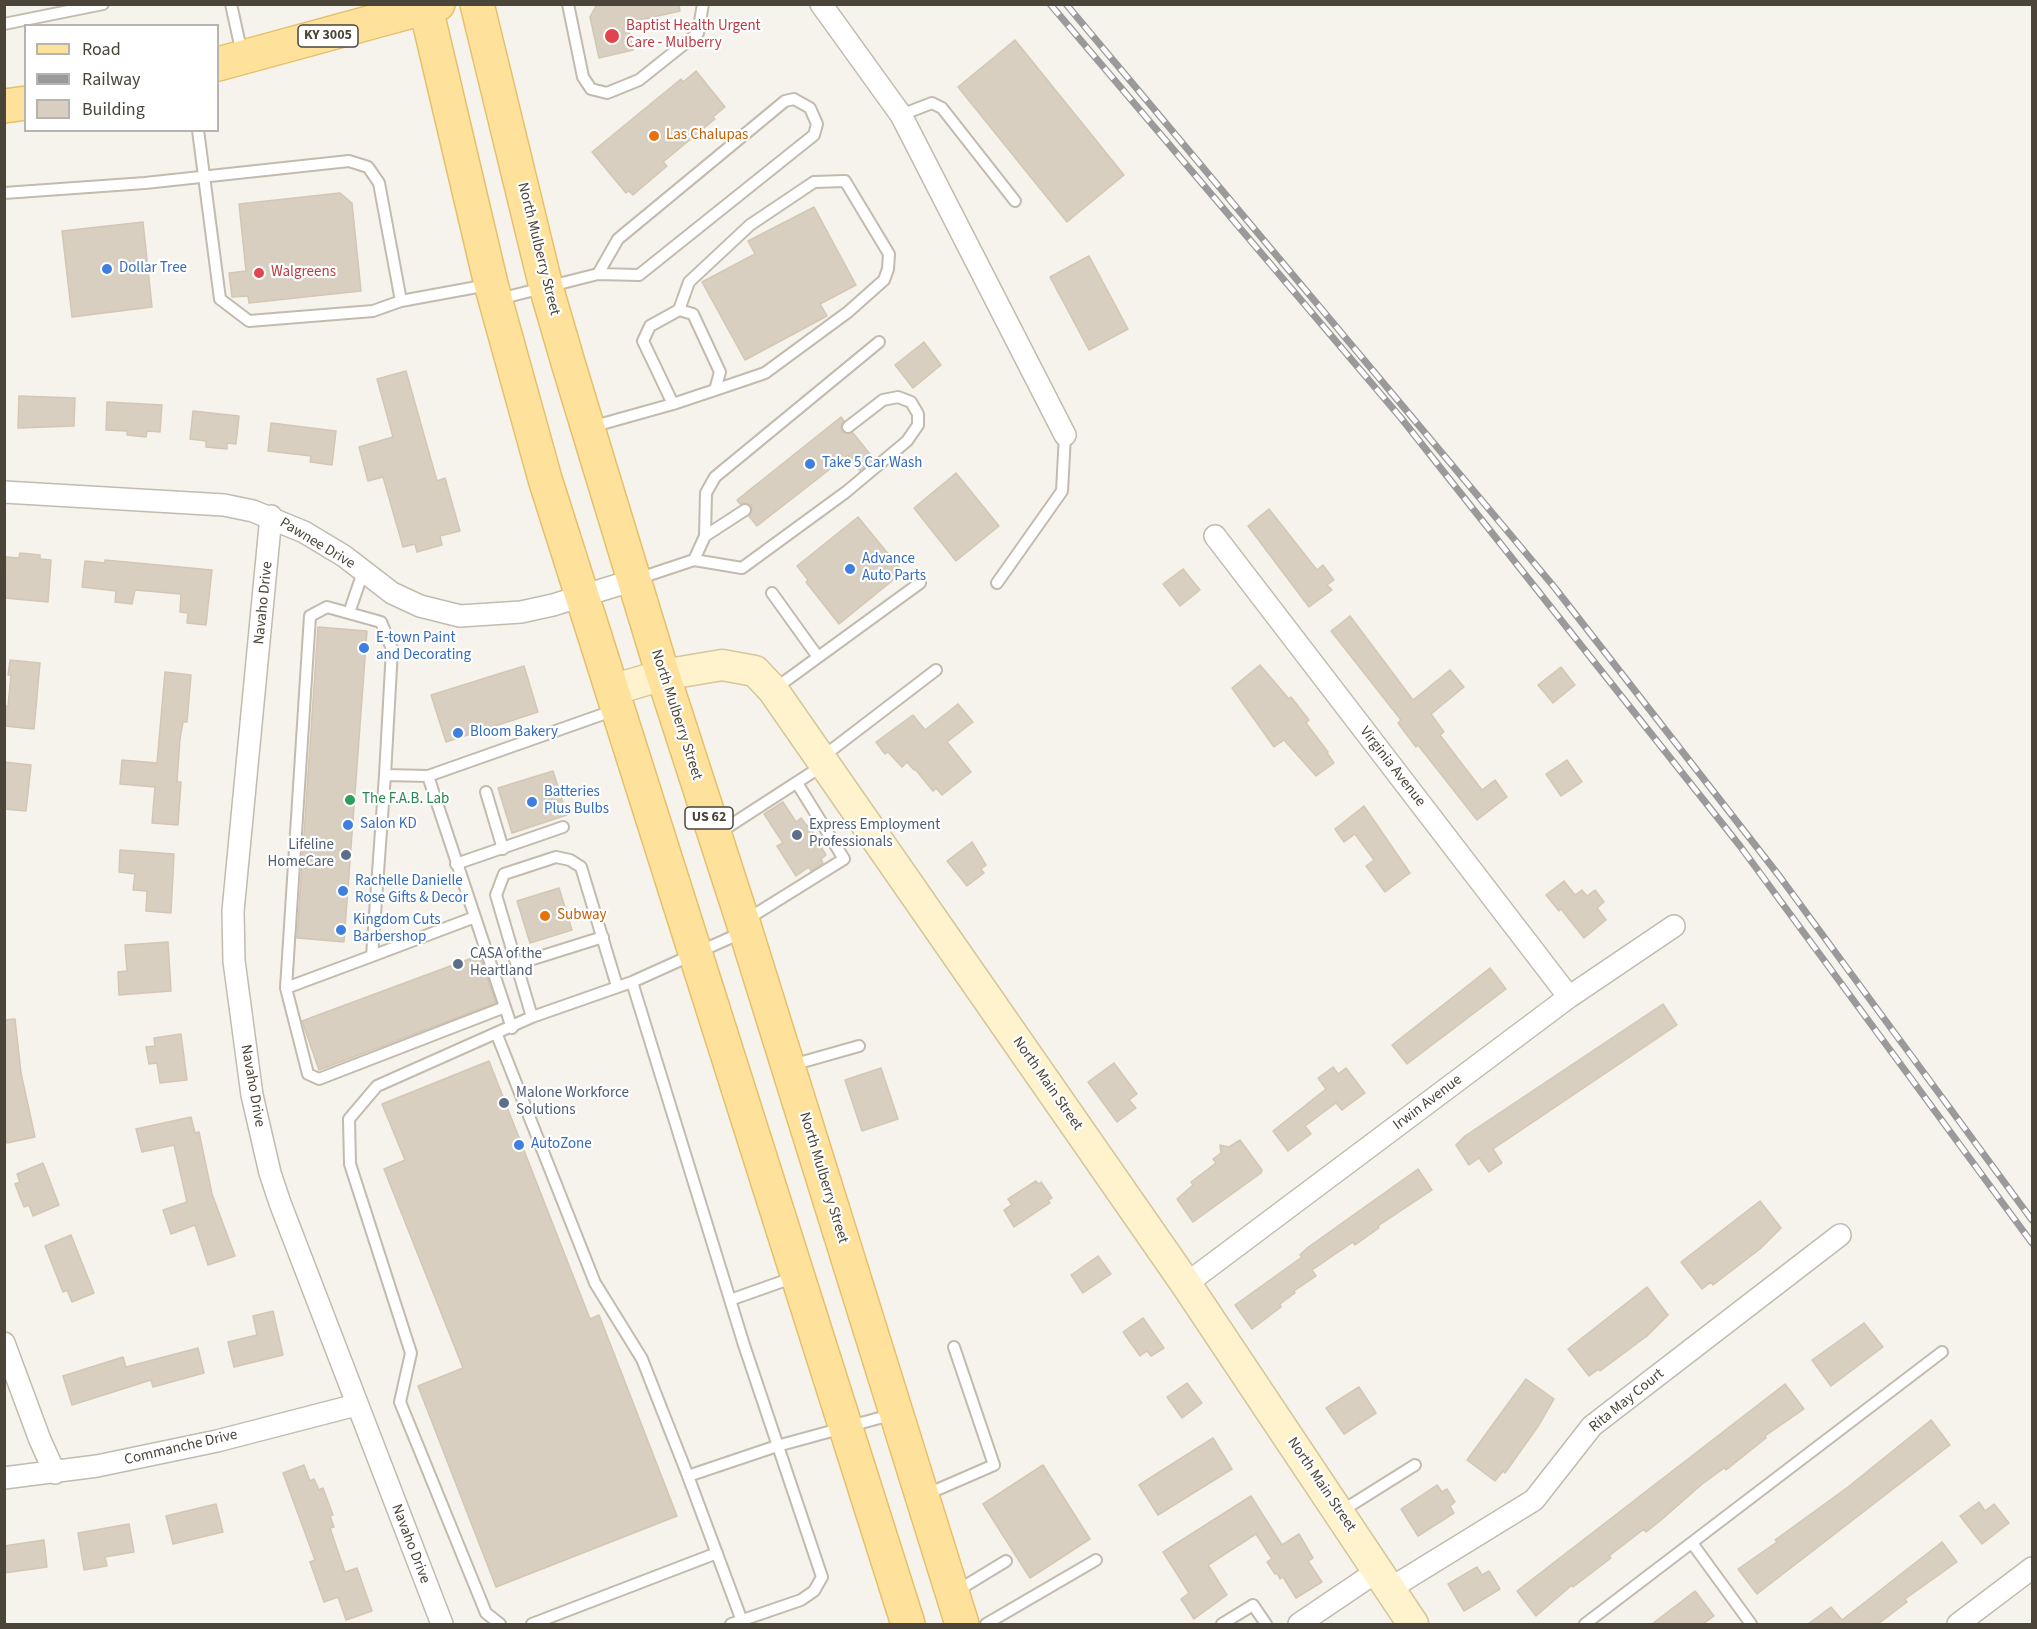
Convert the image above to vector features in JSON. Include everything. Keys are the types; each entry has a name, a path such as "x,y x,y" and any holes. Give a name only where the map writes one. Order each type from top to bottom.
{"main road":[{"name":"North Mulberry Street","path":"477,4 546,287 588,428 663,675 789,1066 962,1624"},
{"name":"KY 3005","path":"230,61 429,6"},
{"path":"429,6 494,292 545,478 908,1624"},
{"path":"4,106 24,103"}],"street":[{"path":"821,4 901,115 1065,435"},
{"name":"Pawnee Drive","path":"4,492 224,505 272,516 327,546 393,593 420,606 460,616 521,612 634,580"},
{"name":"Navaho Drive","path":"272,516 233,911 234,961 252,1095 270,1173 356,1405 442,1624"},
{"name":"Virginia Avenue","path":"1215,536 1569,997"},
{"name":"North Main Street","path":"616,699 663,675 712,666 737,666 754,671 773,690 1186,1284 1413,1624"},
{"name":"Irwin Avenue","path":"1186,1284 1569,997 1674,926"},
{"name":"Rita May Court","path":"1299,1624 1534,1500 1592,1426 1840,1235"},
{"path":"4,1342 40,1440 55,1473"},
{"name":"Commanche Drive","path":"4,1478 55,1473 217,1441 356,1405"},
{"path":"1958,1624 2032,1568"}],"lane":[{"path":"4,24 102,4"},
{"path":"230,61 231,4"},
{"path":"568,4 583,77 591,89 607,93 639,80 698,33 703,4"},
{"path":"198,132 219,299 249,321 373,311 401,301 546,287 598,274 639,275 814,135 817,124 810,108 794,99 785,101 618,239 598,274"},
{"path":"901,115 932,103 942,108 1015,201"},
{"path":"4,193 145,183 349,161 368,167 379,183 401,301"},
{"path":"588,428 673,404 765,373 848,312 884,280 888,269 889,254 845,181 814,182 750,225 689,282 679,310 650,326 644,341 673,404"},
{"path":"679,310 693,314 720,372 715,390"},
{"path":"694,560 705,536 706,493 715,477 879,342"},
{"path":"634,580 694,560 742,568 846,492 907,441 918,425 918,414 911,402 898,397 883,400 848,427"},
{"path":"997,583 1062,491 1065,435"},
{"path":"705,536 745,510"},
{"path":"349,613 363,572"},
{"path":"773,690 920,583"},
{"path":"772,592 818,657"},
{"path":"372,956 392,650 381,622 327,607 310,616 286,988 308,1074 319,1079 505,1007"},
{"path":"714,836 797,783 936,670"},
{"path":"385,776 428,776 616,699"},
{"path":"428,776 512,1028"},
{"path":"500,1624 486,1613 400,1402 411,1353 350,1164 349,1119 377,1086 497,1035 532,1017 632,982 696,952 744,926 844,859 797,783"},
{"path":"486,792 503,849"},
{"path":"456,864 563,827"},
{"path":"532,1017 496,895 498,884 504,874 556,857 570,860 581,867 617,986"},
{"path":"286,988 475,917"},
{"path":"517,964 603,937"},
{"path":"497,1035 595,1283 642,1359 717,1553 736,1623 801,1600 814,1592 822,1577 730,1300 632,982"},
{"path":"789,1066 859,1046"},
{"path":"730,1300 798,1276"},
{"path":"922,1497 994,1465 954,1347"},
{"path":"1585,1624 1942,1352"},
{"path":"688,1476 777,1446 897,1413"},
{"path":"1340,1512 1415,1465"},
{"path":"1692,1543 1751,1624"},
{"path":"532,1624 717,1553"},
{"path":"986,1624 1096,1560"},
{"path":"953,1594 1006,1561"},
{"path":"1222,1624 1253,1605 1266,1624"}],"building":[{"name":"Baptist Health Urgent Care - Mulberry","path":"597,4 679,4 680,11 627,23 633,50 599,58 590,17"},
{"path":"1015,40 1124,175 1067,222 958,87"},
{"name":"Las Chalupas","path":"696,71 725,107 713,117 715,119 663,162 667,166 633,195 629,191 626,193 592,152 681,79 683,82"},
{"name":"Walgreens","path":"340,193 352,203 361,291 249,303 248,296 232,297 229,273 246,271 239,204"},
{"path":"814,207 856,285 820,304 827,316 745,360 702,282 755,254 748,241"},
{"name":"Dollar Tree","path":"143,222 152,307 72,317 62,231"},
{"path":"1089,256 1128,329 1089,350 1050,277"},
{"path":"924,342 941,365 913,388 895,365"},
{"path":"406,371 437,481 445,478 460,531 440,536 442,545 417,552 415,544 403,547 383,477 368,481 359,447 393,437 377,379"},
{"path":"19,396 75,398 74,426 18,428"},
{"path":"107,402 162,405 160,432 147,431 146,437 127,435 127,431 106,430"},
{"path":"193,411 239,416 236,444 227,443 227,449 206,447 206,441 190,439"},
{"name":"Take 5 Car Wash","path":"841,417 844,421 841,427 842,432 853,433 874,459 860,471 848,455 757,526 749,516 752,510 751,505 740,504 737,500"},
{"path":"271,423 336,431 332,465 310,462 311,456 268,451"},
{"path":"956,473 999,526 956,561 914,508"},
{"path":"1269,509 1317,570 1323,565 1334,580 1327,585 1332,590 1309,607 1248,526"},
{"name":"Advance Auto Parts","path":"858,517 903,572 839,624 806,582 808,580 797,566"},
{"path":"20,553 40,555 40,559 51,560 48,602 5,598 6,557 19,558"},
{"path":"105,560 212,570 206,625 187,623 188,613 180,612 181,594 135,590 132,604 115,602 116,591 82,587 85,561 105,563"},
{"path":"1183,569 1200,590 1180,606 1163,584"},
{"path":"1350,616 1413,700 1450,670 1464,687 1431,714 1444,732 1440,735 1482,790 1495,780 1507,797 1477,820 1418,745 1416,747 1398,723 1401,720 1331,631"},
{"path":"318,627 367,631 344,942 297,938"},
{"path":"10,660 40,663 34,729 4,726 4,706 8,706 11,675 8,675"},
{"path":"1260,665 1289,699 1291,697 1309,720 1306,723 1334,763 1316,776 1284,740 1274,747 1232,688"},
{"path":"524,666 538,712 446,742 431,695"},
{"path":"1561,667 1575,685 1553,703 1538,685"},
{"path":"165,672 191,675 187,722 183,722 180,739 177,782 181,782 178,825 152,823 155,787 120,784 122,760 157,763"},
{"path":"958,704 973,722 947,742 971,772 942,795 936,788 933,791 907,762 902,767 888,752 885,754 876,742 913,715 925,730"},
{"path":"1567,760 1582,782 1561,796 1546,774"},
{"path":"4,762 31,765 26,811 4,809"},
{"name":"Batteries Plus Bulbs","path":"553,771 567,815 512,833 498,788"},
{"name":"Express Employment Professionals","path":"783,802 796,822 801,818 807,826 809,825 826,855 821,859 823,863 811,871 809,867 796,876 777,846 783,843 764,814"},
{"path":"1364,806 1410,873 1385,892 1366,866 1374,860 1355,834 1344,842 1335,829"},
{"path":"972,842 986,865 981,869 984,873 967,886 947,861"},
{"path":"120,850 174,854 171,913 146,911 147,891 133,890 135,874 119,872"},
{"path":"1564,881 1575,895 1582,890 1587,896 1595,890 1604,902 1597,908 1606,920 1584,938 1561,909 1559,911 1546,895"},
{"name":"Subway","path":"559,888 572,930 530,943 517,901"},
{"path":"168,942 171,991 119,995 118,972 127,971 125,945"},
{"path":"480,955 496,1003 319,1070 302,1021"},
{"path":"1490,968 1506,989 1407,1064 1392,1045"},
{"path":"1663,1004 1677,1025 1493,1149 1502,1163 1489,1172 1479,1158 1469,1165 1456,1145 1465,1136"},
{"path":"15,1019 21,1073 35,1137 7,1143 4,1131 4,1020"},
{"path":"181,1034 187,1080 160,1083 157,1063 149,1064 146,1047 155,1046 154,1038"},
{"path":"489,1061 590,1319 599,1315 677,1516 496,1587 418,1386 463,1368 384,1169 405,1160 382,1104"},
{"path":"1114,1063 1137,1094 1129,1100 1136,1108 1117,1122 1088,1082"},
{"path":"1333,1067 1338,1074 1346,1068 1365,1093 1342,1110 1336,1103 1305,1126 1311,1134 1288,1151 1273,1131 1326,1089 1318,1078"},
{"path":"881,1068 898,1119 862,1131 845,1080"},
{"path":"191,1117 195,1133 199,1132 212,1194 235,1256 208,1265 195,1225 171,1234 163,1210 187,1202 174,1145 142,1152 136,1129"},
{"path":"1240,1140 1262,1170 1261,1173 1193,1222 1177,1199 1193,1185 1191,1182 1216,1163 1213,1159 1221,1153 1220,1145 1229,1147"},
{"path":"43,1163 59,1205 33,1216 29,1205 24,1207 15,1184 20,1182 17,1174"},
{"path":"1418,1169 1432,1190 1378,1226 1379,1228 1355,1245 1353,1242 1312,1270 1316,1276 1294,1291 1295,1293 1280,1304 1281,1307 1252,1329 1235,1305 1302,1257 1300,1255 1307,1248"},
{"path":"1036,1181 1038,1184 1041,1182 1052,1198 1048,1200 1050,1203 1014,1227 1004,1210 1012,1205 1008,1199"},
{"path":"1760,1201 1781,1228 1760,1249 1713,1285 1711,1282 1702,1289 1681,1262"},
{"path":"71,1235 94,1293 72,1302 67,1290 63,1292 45,1246"},
{"path":"1098,1256 1111,1274 1083,1293 1071,1275"},
{"path":"1647,1287 1668,1315 1647,1336 1600,1371 1599,1369 1589,1376 1568,1349"},
{"path":"273,1311 283,1355 234,1367 228,1342 257,1335 253,1316"},
{"path":"1143,1318 1164,1348 1151,1356 1147,1351 1140,1356 1123,1332"},
{"path":"1864,1323 1883,1347 1831,1386 1812,1360"},
{"path":"198,1348 204,1373 153,1387 151,1380 72,1405 63,1376 123,1357 126,1367"},
{"path":"1526,1379 1554,1399 1539,1425 1505,1473 1503,1471 1495,1481 1467,1460"},
{"path":"1187,1383 1202,1403 1182,1418 1167,1397"},
{"path":"1785,1384 1804,1409 1765,1436 1766,1438 1726,1470 1724,1468 1701,1485 1646,1532 1644,1529 1609,1556 1611,1558 1573,1587 1572,1585 1536,1616 1517,1591"},
{"path":"1359,1387 1376,1413 1344,1434 1326,1408"},
{"path":"1931,1420 1950,1445 1757,1594 1738,1569 1777,1542 1775,1540 1848,1487"},
{"path":"1213,1438 1232,1469 1158,1515 1139,1485"},
{"path":"304,1465 310,1481 314,1479 319,1490 323,1488 333,1515 330,1516 334,1527 330,1528 345,1572 357,1568 372,1611 346,1620 338,1597 324,1602 310,1562 315,1560 283,1473"},
{"path":"1043,1465 1090,1539 1030,1578 983,1504"},
{"path":"1437,1485 1442,1492 1447,1489 1455,1502 1450,1506 1454,1513 1418,1536 1401,1509"},
{"path":"1251,1496 1282,1545 1299,1534 1313,1558 1308,1561 1322,1582 1296,1598 1283,1577 1280,1579 1267,1562 1272,1559 1256,1534 1208,1565 1227,1595 1194,1619 1181,1599 1189,1593 1163,1552"},
{"path":"1979,1502 1985,1511 1994,1504 2009,1523 1982,1544 1960,1516"},
{"path":"216,1504 223,1532 173,1544 166,1516"},
{"path":"129,1524 134,1552 105,1557 107,1566 84,1570 78,1533"},
{"path":"44,1540 47,1567 4,1573 4,1546"},
{"path":"1942,1542 1957,1562 1905,1599 1907,1602 1878,1624 1808,1624 1831,1607 1842,1620"},
{"path":"1477,1567 1482,1575 1489,1571 1500,1589 1464,1611 1448,1584"},
{"path":"1695,1591 1714,1616 1703,1624 1652,1624"}],"railway":[{"path":"1050,4 1401,418 1740,846 2032,1243"},
{"path":"1066,4 1555,588 1780,877 2032,1220"}],"place":[{"name":"Baptist Health Urgent Care - Mulberry","path":"612,36"},
{"name":"Las Chalupas","path":"654,136"},
{"name":"Dollar Tree","path":"107,269"},
{"name":"Walgreens","path":"259,273"},
{"name":"Take 5 Car Wash","path":"810,464"},
{"name":"Advance Auto Parts","path":"850,569"},
{"name":"E-town Paint and Decorating","path":"364,648"},
{"name":"Bloom Bakery","path":"458,733"},
{"name":"The F.A.B. Lab","path":"350,800"},
{"name":"Batteries Plus Bulbs","path":"532,802"},
{"name":"Salon KD","path":"348,825"},
{"name":"Express Employment Professionals","path":"797,835"},
{"name":"Lifeline HomeCare","path":"346,855"},
{"name":"Rachelle Danielle Rose Gifts & Decor","path":"343,891"},
{"name":"Subway","path":"545,916"},
{"name":"Kingdom Cuts Barbershop","path":"341,930"},
{"name":"CASA of the Heartland","path":"458,964"},
{"name":"Malone Workforce Solutions","path":"504,1103"},
{"name":"AutoZone","path":"519,1145"}]}
